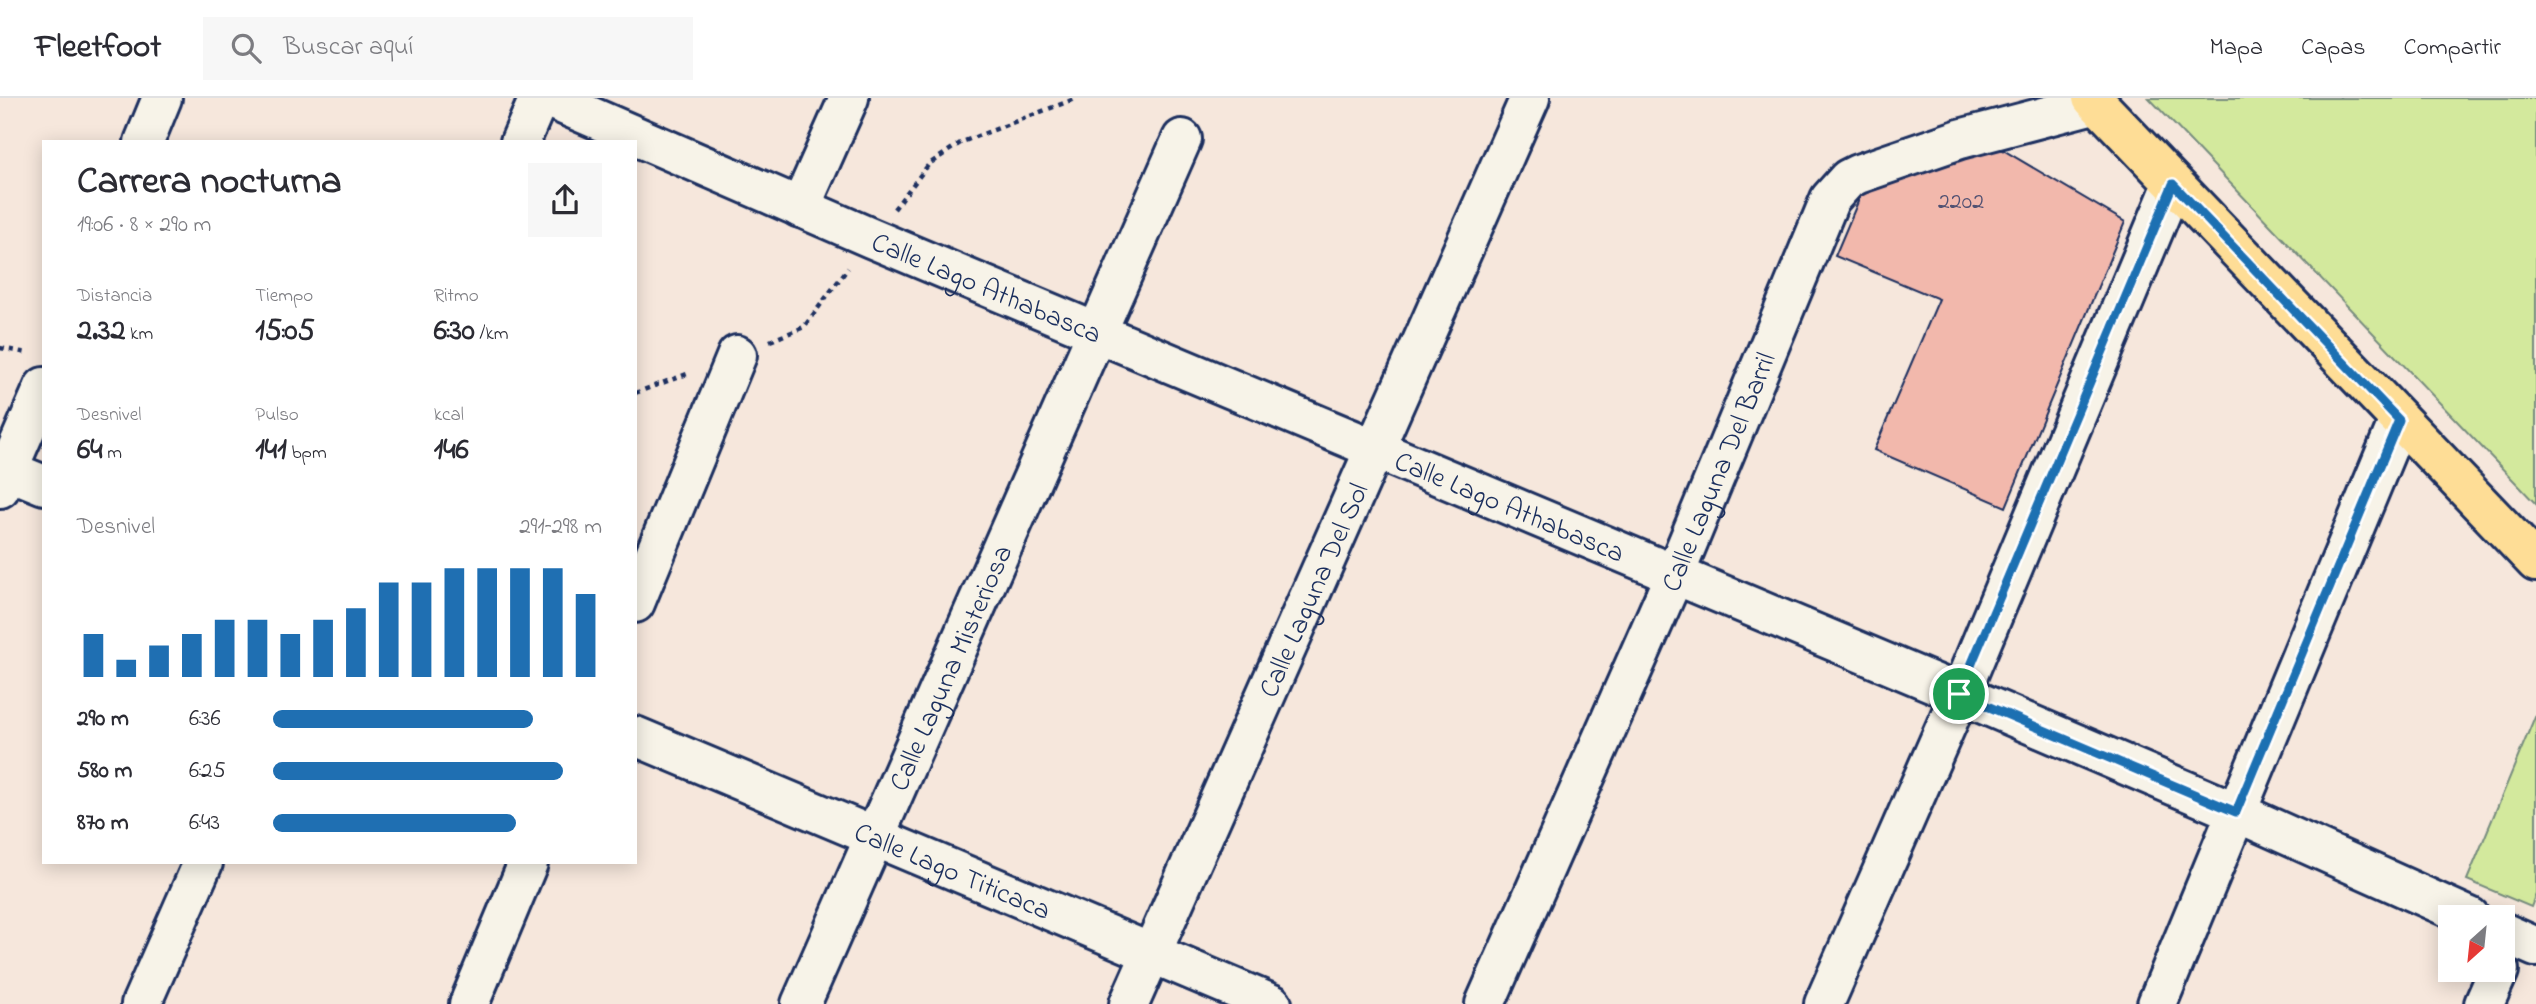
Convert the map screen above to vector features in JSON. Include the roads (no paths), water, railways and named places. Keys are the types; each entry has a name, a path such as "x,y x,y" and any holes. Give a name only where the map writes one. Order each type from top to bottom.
{"main road":[{"path":"2094,100 2536,562"}],"street":[{"path":"145,140 162,98"},
{"path":"521,140 539,98"},
{"name":"Calle Lago Athabasca","path":"548,98 871,238 1959,694 2236,812 2443,905"},
{"path":"800,208 849,98"},
{"name":"Calle Laguna Del Sol","path":"1129,1004 1530,98"},
{"name":"Calle Laguna Del Barril","path":"1485,1004 1674,576 1830,199 1838,188 1858,174 1960,139 2094,100"},
{"name":"Calle Laguna Misteriosa","path":"801,1004 1182,139"},
{"path":"1824,1004 1959,694 2173,184"},
{"path":"637,598 737,355"},
{"path":"38,371 3,475 42,485"},
{"path":"2157,1004 2399,420"},
{"name":"Calle Lago Titicaca","path":"637,737 1272,1004"},
{"path":"141,1004 203,864"},
{"path":"469,1004 528,864"},
{"path":"2484,1004 2495,982"}]}
